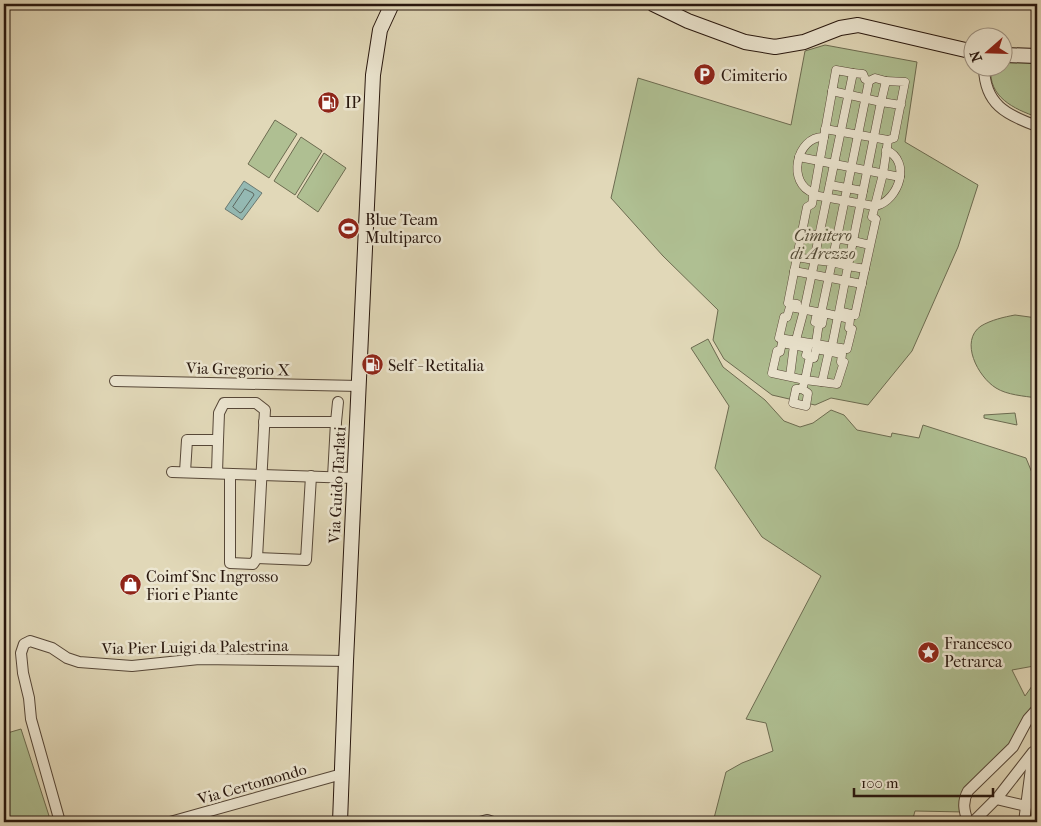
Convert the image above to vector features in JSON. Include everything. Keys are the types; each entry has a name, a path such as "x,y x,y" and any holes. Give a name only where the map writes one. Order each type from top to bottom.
{"main road":[{"path":"361,343 356,297 361,200 369,150 373,75 380,30 392,4"},
{"path":"653,4 688,21 745,42 775,47 804,42 840,28 858,26 964,50"},
{"path":"1014,55 1037,56"},
{"name":"Via Guido Tarlati","path":"340,822 369,150"},
{"path":"358,235 361,236 363,299"}],"street":[{"path":"819,323 815,322 817,312 788,303 807,207 812,204 836,70 863,74 865,79 869,81"},
{"path":"790,376 795,343 820,235 853,73"},
{"path":"869,81 875,78 886,81 905,82 894,138 888,140 841,131 824,133 810,142 802,151 799,157 797,172 799,179 808,192 827,198 875,206 890,199 897,188 900,177 897,160 891,152 886,150"},
{"path":"984,78 993,100 1003,111 1016,119 1037,126"},
{"path":"822,309 869,81"},
{"path":"822,382 839,314 886,81"},
{"path":"832,92 900,105"},
{"path":"819,323 822,324 824,313 855,315 876,219 872,217 883,174 888,140"},
{"path":"799,157 900,177"},
{"path":"830,184 863,192"},
{"path":"802,233 870,245"},
{"path":"797,257 865,269"},
{"path":"794,271 862,284"},
{"path":"790,308 822,309 850,319 849,328 852,329 847,348 816,349 814,358 810,358 810,356 806,355 808,348 779,338 784,317 787,317 790,308"},
{"path":"816,344 819,323"},
{"path":"782,342 795,343 816,344 842,354 841,362 844,362 837,384 805,380 772,372 777,351 780,352 782,342"},
{"path":"802,389 810,358"},
{"name":"Via Gregorio X","path":"116,382 359,386"},
{"path":"333,477 338,402"},
{"path":"217,473 219,413 224,403 256,403 265,410 257,558 253,564 230,563 230,474"},
{"path":"264,422 336,422"},
{"path":"185,472 187,440 218,440"},
{"path":"172,472 355,478"},
{"path":"257,558 306,560 311,476"},
{"name":"Via Pier Luigi da Palestrina","path":"60,822 31,718 21,653 24,644 30,641 52,648 67,658 79,662 132,666 199,659 346,661"},
{"path":"1035,753 996,799 974,821 969,822 963,805 968,791 1013,747 1028,719 1037,709"},
{"path":"1024,822 1035,753"},
{"name":"Via Certomondo","path":"170,822 342,774"},
{"path":"996,799 1026,806"},
{"path":"480,822 487,820 493,822"}],"green space":[{"name":"Cimitero di Arezzo","path":"825,45 917,62 905,142 978,185 958,247 912,351 868,405 831,398 815,405 772,395 724,359 713,340 718,310 663,256 611,198 638,78 791,125 805,51"},
{"path":"1014,60 1037,61 1037,117 1012,106 998,94 991,78 1014,78"},
{"path":"275,120 297,134 269,178 248,164"},
{"path":"301,137 322,151 295,195 274,181"},
{"path":"324,153 346,168 318,212 297,197"},
{"path":"1015,315 1037,318 1037,398 1010,394 989,383 978,368 971,349 975,333 981,326"},
{"path":"708,339 723,367 765,400 784,421 800,427 813,423 831,410 844,415 857,430 891,437 892,433 919,438 923,425 1026,458 1037,485 1037,668 1034,666 1012,670 1025,696 1037,679 1032,691 1037,694 1037,709 1013,747 968,791 965,812 915,811 912,822 872,822 858,819 857,822 713,822 726,772 742,763 773,751 766,723 746,719 821,576 762,537 715,468 729,406 691,348"},
{"path":"1015,413 1017,425 984,418 984,415"},
{"path":"21,729 51,822 4,822 4,734"}],"water":[{"path":"244,181 262,193 242,220 225,209"}],"place":[{"name":"Cimiterio","path":"705,75"},
{"name":"IP","path":"329,102"},
{"name":"Blue Team Multiparco","path":"349,228"},
{"name":"Self - Retitalia","path":"372,365"},
{"name":"Coimf Snc Ingrosso Fiori e Piante","path":"130,585"},
{"name":"Francesco Petrarca","path":"928,652"}]}
